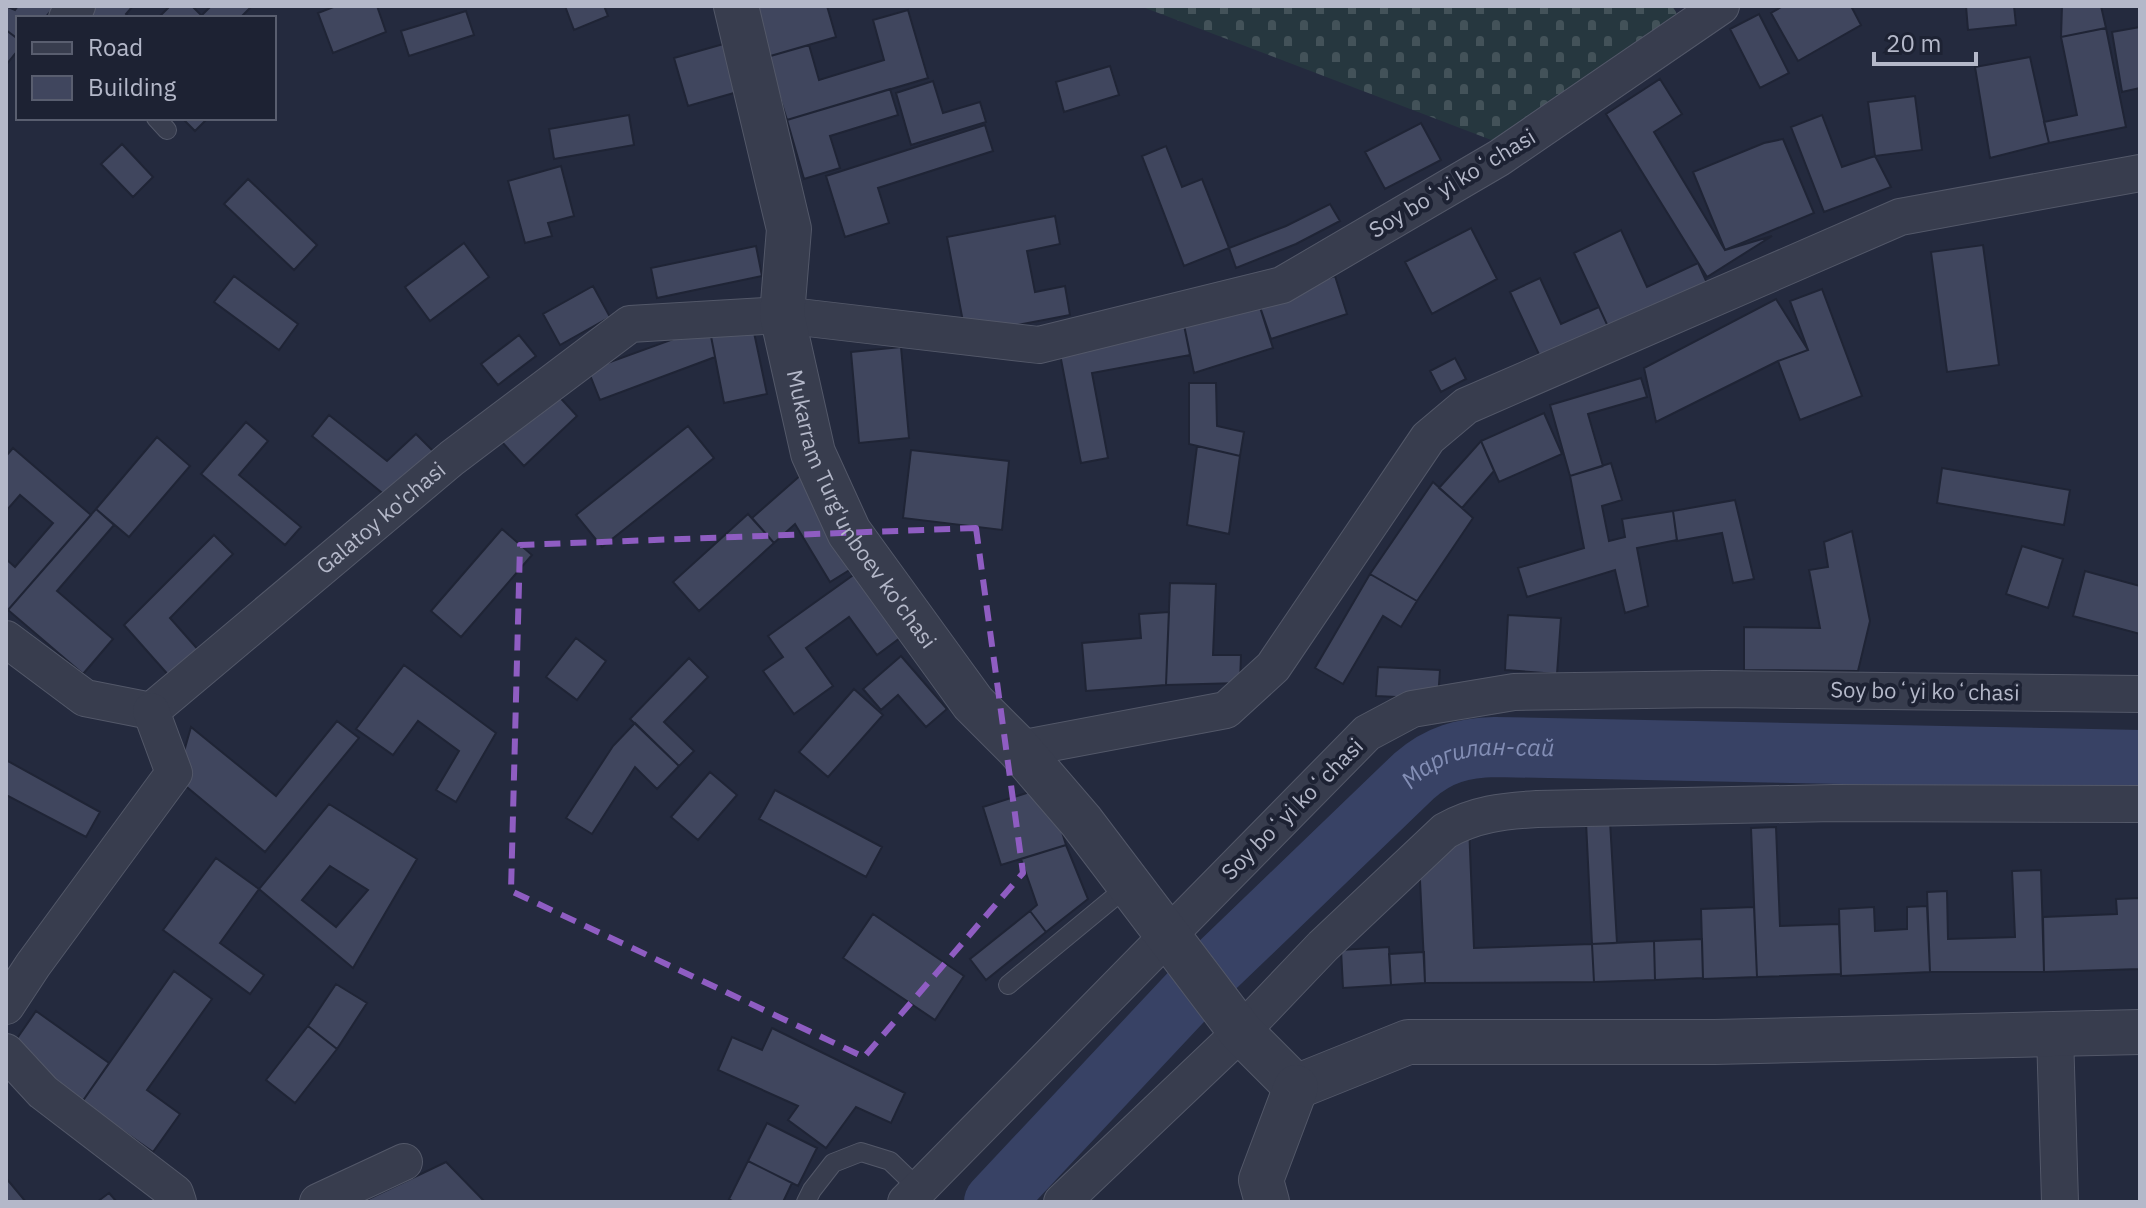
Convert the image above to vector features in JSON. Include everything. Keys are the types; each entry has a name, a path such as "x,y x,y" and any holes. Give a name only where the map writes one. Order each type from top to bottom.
{"street":[{"name":"Mukarram Turg'unboev ko'chasi","path":"736,6 789,229 782,315 813,453 849,532 973,703 1019,749 1081,821 1241,1032 1296,1087"},
{"name":"Soy boʻyi koʻchasi","path":"782,315 1039,345 1282,285 1499,158 1704,10"},
{"path":"1019,749 1226,710 1273,667 1428,438 1466,406 1900,217 2140,173"},
{"name":"Galatoy ko'chasi","path":"151,711 452,458 630,324 782,315"},
{"path":"6,639 85,698 151,711 174,773 6,1006"},
{"name":"Soy boʻyi koʻchasi","path":"912,1195 1367,733 1412,709 1514,692 1714,689 2140,694"},
{"path":"1062,1202 1241,1032 1323,946 1445,831 1466,819 1495,811 1834,803 2140,804"},
{"path":"1267,1202 1261,1180 1296,1087 1408,1042 1715,1042 2140,1032"},
{"path":"2055,1034 2060,1202"},
{"path":"6,1052 43,1092 175,1193 178,1202"},
{"path":"318,1202 404,1162"}],"lane":[{"path":"1008,985 1129,885"},
{"path":"806,1202 833,1163 861,1152 890,1161 912,1195"}],"highlighted area":[{"path":"976,528 1023,873 864,1057 511,891 520,545"}],"green space":[{"path":"1140,6 1672,6 1682,21 1494,141"}],"building":[{"path":"6,6 15,10 18,6 55,6 47,16 16,16 16,38 6,30"},
{"path":"94,6 133,6 126,14 128,16 86,16"},
{"path":"170,6 192,6 202,16 160,16"},
{"path":"211,6 251,7 242,16 201,16"},
{"path":"336,6 377,6 386,32 333,53 318,13"},
{"path":"565,6 604,6 608,16 574,30"},
{"path":"753,6 827,6 836,37 767,57"},
{"path":"1783,6 1851,6 1861,25 1798,61 1771,13"},
{"path":"1966,6 2014,6 2016,25 1968,30"},
{"path":"2062,6 2101,6 2106,28 2061,37"},
{"path":"908,10 928,78 787,120 767,57 809,45 819,80 884,60 873,20"},
{"path":"466,11 474,35 409,56 401,31"},
{"path":"1759,14 1789,73 1760,88 1730,29"},
{"path":"2140,27 2140,88 2122,92 2112,32"},
{"path":"2106,28 2126,127 2049,143 2044,122 2077,115 2061,37"},
{"path":"6,30 16,38 16,52 6,65"},
{"path":"727,43 741,91 688,106 674,58"},
{"path":"2030,57 2049,143 1990,158 1975,67"},
{"path":"1110,66 1119,95 1064,112 1056,82"},
{"path":"1660,79 1682,114 1654,132 1725,250 1772,236 1707,277 1606,114"},
{"path":"933,81 943,113 980,102 986,122 911,145 896,93"},
{"path":"890,89 898,115 830,136 840,168 804,179 787,120"},
{"path":"1915,96 1922,150 1875,156 1868,102"},
{"path":"629,115 634,145 554,159 549,129"},
{"path":"1822,115 1842,167 1875,156 1891,187 1824,212 1791,127"},
{"path":"184,120 206,120 195,131"},
{"path":"1421,123 1441,160 1385,189 1365,152"},
{"path":"985,125 993,151 878,188 889,223 845,237 826,176"},
{"path":"1783,139 1814,213 1725,250 1693,172 1764,143"},
{"path":"122,144 153,177 133,197 101,164"},
{"path":"1166,146 1182,187 1202,179 1229,248 1184,266 1142,156"},
{"path":"561,166 574,216 548,223 552,236 525,243 508,181"},
{"path":"248,179 317,245 294,270 224,204"},
{"path":"1330,204 1340,221 1296,244 1236,268 1229,248 1286,226"},
{"path":"1055,216 1060,244 1027,251 1035,292 1065,286 1070,315 996,329 964,327 947,237"},
{"path":"1471,228 1497,279 1432,314 1405,262"},
{"path":"1621,230 1647,287 1698,263 1708,285 1610,331 1574,253"},
{"path":"464,243 489,277 430,321 405,287"},
{"path":"1983,245 1999,365 1947,372 1931,252"},
{"path":"756,246 762,276 657,298 651,268"},
{"path":"234,276 298,324 279,350 214,302"},
{"path":"1335,276 1347,314 1271,339 1258,301"},
{"path":"1540,278 1561,324 1599,307 1610,331 1543,363 1510,292"},
{"path":"593,286 610,317 560,345 543,314"},
{"path":"1822,289 1862,396 1800,420 1778,361 1808,350 1790,301"},
{"path":"1776,299 1808,350 1778,361 1656,422 1644,368"},
{"path":"1258,301 1273,348 1194,373 1184,325"},
{"path":"752,323 767,394 724,403 709,326"},
{"path":"1184,325 1190,355 1092,373 1108,458 1081,463 1059,349"},
{"path":"709,326 715,357 600,400 588,370"},
{"path":"519,335 536,356 498,385 481,364"},
{"path":"901,347 909,438 859,443 851,352"},
{"path":"1455,358 1466,379 1441,392 1430,371"},
{"path":"1641,378 1647,397 1588,414 1603,466 1570,476 1550,405"},
{"path":"1189,383 1216,383 1217,426 1244,432 1240,456 1189,444"},
{"path":"554,391 577,416 524,466 501,441"},
{"path":"1544,413 1562,454 1499,482 1481,441"},
{"path":"329,415 387,461 416,434 434,452 386,496 312,436"},
{"path":"246,422 268,441 239,475 301,527 285,545 201,474"},
{"path":"688,426 714,458 602,547 576,515"},
{"path":"157,437 190,466 129,537 96,509"},
{"path":"1481,441 1494,471 1462,508 1439,488"},
{"path":"1197,446 1240,456 1229,534 1187,525"},
{"path":"13,448 91,515 8,610 6,559 15,567 53,523 20,495 6,511 6,456"},
{"path":"911,450 1009,461 1002,530 903,518"},
{"path":"1611,463 1622,500 1602,506 1609,541 1625,537 1622,519 1673,511 1677,540 1637,548 1648,606 1625,613 1615,570 1527,597 1518,568 1584,548 1570,476"},
{"path":"1942,468 2070,490 2064,525 1937,503"},
{"path":"802,474 856,566 830,582 795,524 774,543 752,518"},
{"path":"1433,482 1473,518 1417,601 1370,574"},
{"path":"1735,500 1754,579 1733,583 1722,533 1677,541 1673,511"},
{"path":"96,509 114,525 57,591 113,639 83,674 8,610"},
{"path":"748,514 774,543 699,611 673,582"},
{"path":"502,529 532,555 461,637 431,611"},
{"path":"1852,531 1870,621 1858,671 1744,670 1744,627 1820,628 1809,570 1828,567 1824,542"},
{"path":"214,535 233,554 170,618 201,653 171,678 124,625"},
{"path":"2022,546 2063,559 2048,608 2006,594"},
{"path":"859,571 904,635 877,655 849,617 806,648 833,686 794,714 763,671 783,657 768,636"},
{"path":"2085,571 2140,586 2140,634 2073,616"},
{"path":"1370,574 1417,601 1401,627 1383,616 1343,684 1315,668"},
{"path":"1170,583 1216,584 1213,655 1241,655 1240,683 1166,685"},
{"path":"1169,612 1166,685 1086,691 1082,643 1141,638 1139,614"},
{"path":"1508,615 1561,618 1557,674 1505,670"},
{"path":"576,638 606,661 577,700 546,677"},
{"path":"901,656 947,709 926,727 898,695 881,710 863,689"},
{"path":"689,658 708,677 664,722 694,751 679,766 630,719"},
{"path":"404,665 496,733 456,802 436,790 459,751 418,721 393,755 356,729"},
{"path":"1378,667 1440,670 1438,699 1376,696"},
{"path":"854,689 883,715 828,777 799,752"},
{"path":"337,721 359,738 265,852 182,783 183,755 191,727 276,796"},
{"path":"635,723 679,766 657,789 635,767 592,834 566,818 613,746"},
{"path":"6,760 100,812 86,837 6,795"},
{"path":"710,772 737,795 698,840 671,817"},
{"path":"1048,786 1066,845 1001,865 983,807"},
{"path":"775,790 882,847 866,877 759,819"},
{"path":"329,804 417,859 353,968 259,889","holes":["330,866 368,890 336,927 302,900"]},
{"path":"1610,821 1617,943 1592,944 1586,822"},
{"path":"1469,825 1474,948 1592,944 1594,982 1425,983 1419,860"},
{"path":"1776,827 1780,926 1839,924 1841,974 1757,977 1751,828"},
{"path":"1066,845 1088,899 1046,932 1030,911 1037,905 1021,859"},
{"path":"216,858 259,889 220,943 264,975 250,994 163,930"},
{"path":"2041,870 2044,972 1930,972 1927,892 1947,891 1948,939 2015,937 2012,871"},
{"path":"2140,898 2140,969 2044,972 2043,917 2117,914 2116,899"},
{"path":"1927,906 1930,972 1841,976 1839,909 1874,907 1875,931 1907,929 1907,907"},
{"path":"1754,907 1757,977 1703,979 1701,909"},
{"path":"1030,911 1046,932 986,980 970,959"},
{"path":"873,914 964,976 935,1020 843,958"},
{"path":"1702,939 1703,978 1655,980 1654,941"},
{"path":"1654,941 1655,980 1594,982 1592,944"},
{"path":"1389,947 1391,985 1343,988 1341,950"},
{"path":"1424,952 1425,983 1391,985 1389,954"},
{"path":"174,971 212,999 147,1090 180,1114 153,1152 82,1102"},
{"path":"336,984 367,1003 337,1049 308,1026"},
{"path":"36,1011 109,1063 82,1102 9,1050"},
{"path":"308,1026 337,1049 295,1103 266,1080"},
{"path":"772,1028 905,1093 891,1123 856,1107 826,1148 788,1120 798,1106 718,1070 732,1037 762,1050"},
{"path":"767,1123 817,1148 798,1186 748,1161"},
{"path":"748,1161 792,1183 783,1202 734,1202 729,1199"},
{"path":"446,1162 485,1202 362,1202"},
{"path":"6,1178 26,1202 6,1202"},
{"path":"109,1193 117,1202 97,1202"}],"waterway":[{"name":"Маргилан-сай","path":"994,1202 1204,978 1414,776 1433,762 1452,754 1495,747 2140,760"}]}
